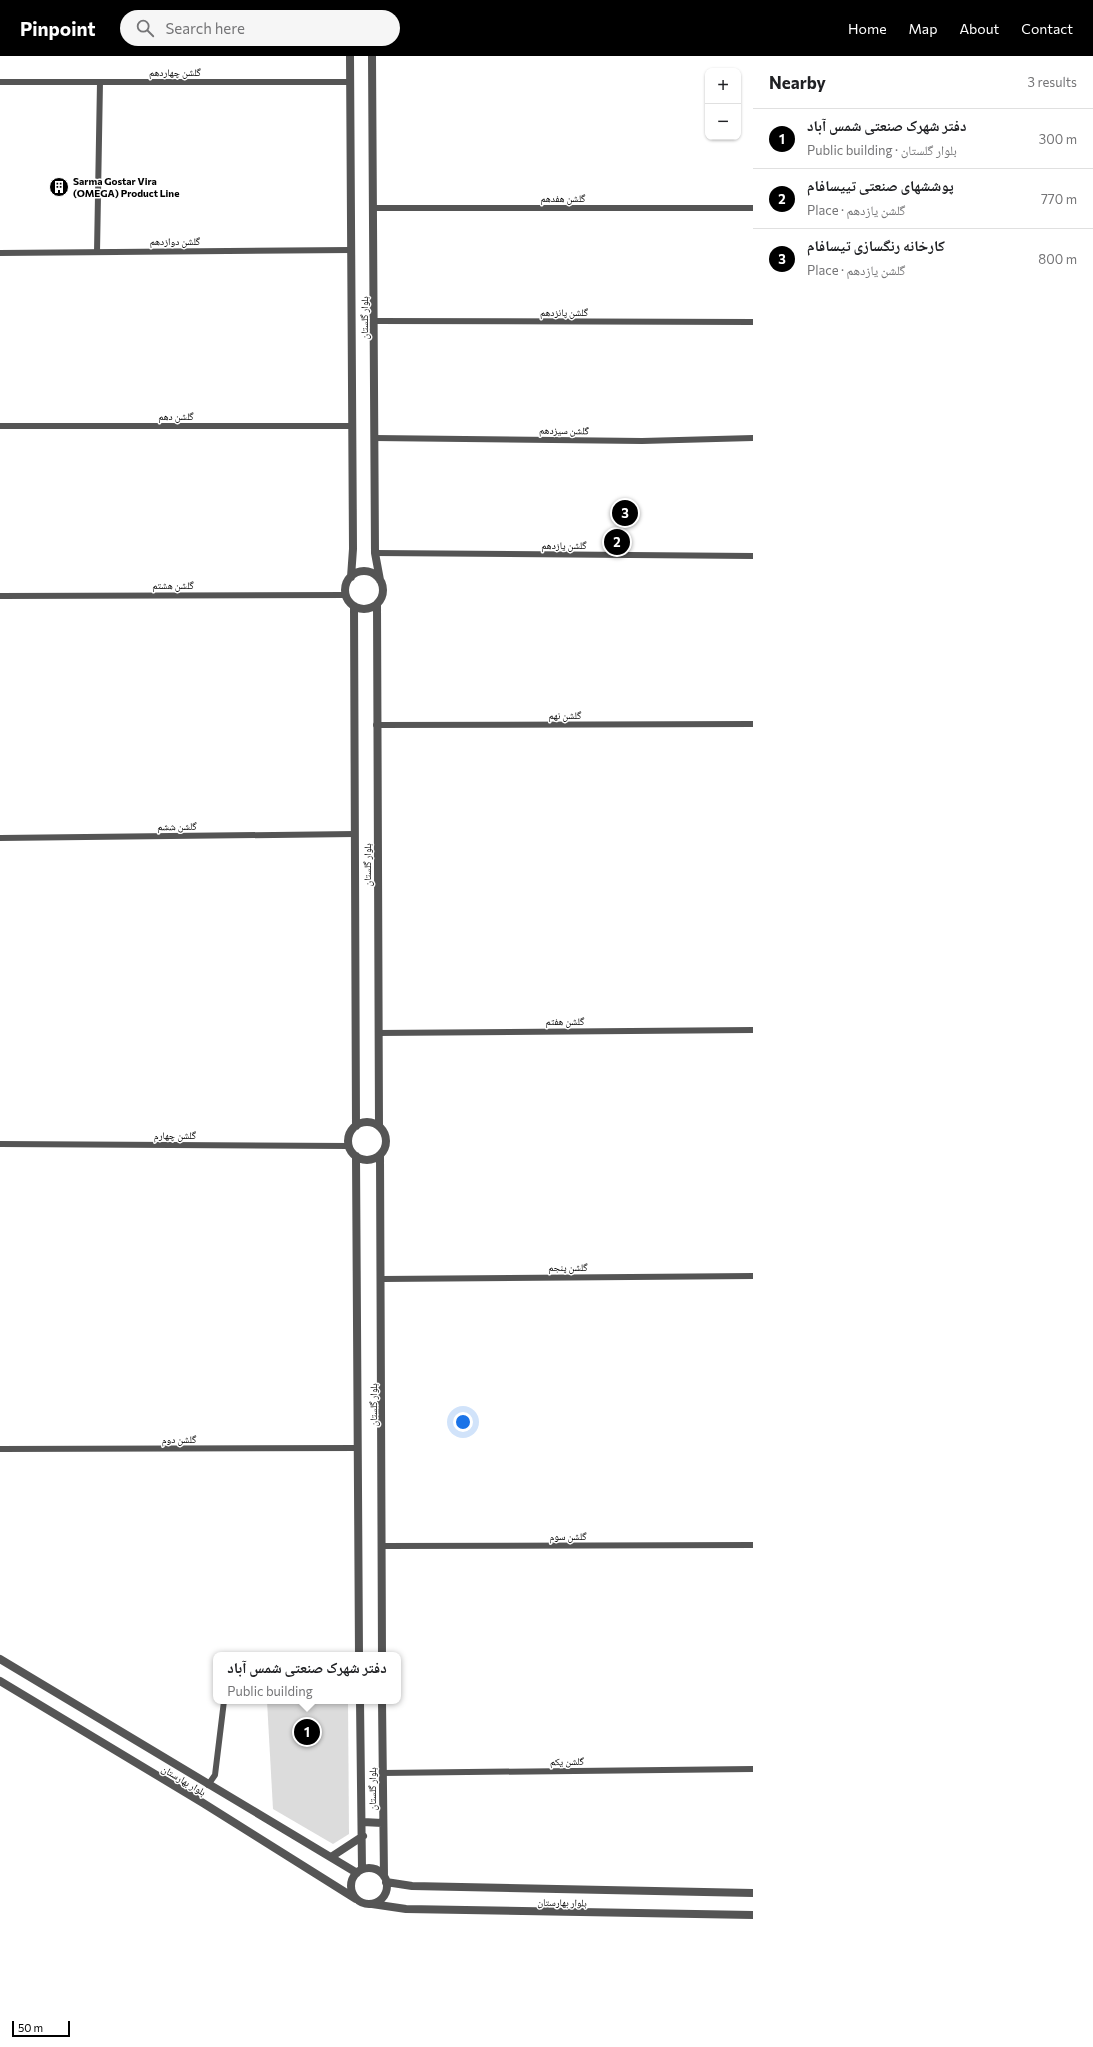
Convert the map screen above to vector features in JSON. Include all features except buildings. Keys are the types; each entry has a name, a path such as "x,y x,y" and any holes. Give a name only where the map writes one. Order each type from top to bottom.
{"street":[{"name":"بلوار گلستان","path":"350,56 353,549 350,577"},
{"name":"بلوار گلستان","path":"372,56 375,553 380,580"},
{"name":"گلشن چهاردهم","path":"0,82 350,82"},
{"path":"97,252 100,82"},
{"name":"گلشن هفدهم","path":"374,208 753,208"},
{"name":"گلشن دوازدهم","path":"0,253 351,250"},
{"name":"گلشن پانزدهم","path":"374,321 753,322"},
{"name":"گلشن دهم","path":"0,426 352,426"},
{"name":"گلشن سیزدهم","path":"374,438 642,441 753,438"},
{"name":"گلشن یازدهم","path":"375,553 753,556"},
{"path":"358,572 368,572 374,574 380,580 383,592 377,604 368,609 354,606 346,595 346,585 350,577 358,572"},
{"name":"گلشن هشتم","path":"0,596 346,595"},
{"name":"بلوار گلستان","path":"377,604 376,725 379,1126"},
{"name":"بلوار گلستان","path":"354,606 356,1126"},
{"name":"گلشن نهم","path":"376,725 753,724"},
{"name":"گلشن ششم","path":"0,838 355,834"},
{"name":"گلشن هفتم","path":"378,1033 753,1030"},
{"path":"367,1122 379,1126 383,1131 386,1144 380,1155 366,1160 356,1156 349,1146 350,1135 356,1126 367,1122"},
{"name":"گلشن چهارم","path":"0,1144 349,1146"},
{"name":"بلوار گلستان","path":"380,1155 382,1279 382,1652"},
{"name":"بلوار گلستان","path":"356,1156 359,1652"},
{"name":"گلشن پنجم","path":"382,1279 753,1276"},
{"name":"گلشن دوم","path":"0,1449 358,1448"},
{"name":"گلشن سوم","path":"383,1546 753,1545"},
{"name":"بلوار بهارستان","path":"0,1659 331,1858 360,1871"},
{"name":"بلوار بهارستان","path":"0,1680 203,1803 356,1899"},
{"path":"208,1785 215,1775 224,1704"},
{"name":"بلوار گلستان","path":"360,1704 363,1822 360,1871"},
{"name":"بلوار گلستان","path":"382,1704 382,1823 385,1879"},
{"name":"گلشن یکم","path":"382,1773 753,1769"},
{"path":"363,1822 382,1823"},
{"path":"331,1858 362,1836"},
{"path":"374,1869 385,1879 385,1894 377,1902 372,1904 361,1902 356,1899 351,1889 351,1883 360,1871 374,1869"},
{"name":"بلوار بهارستان","path":"385,1879 412,1886 753,1893"},
{"name":"بلوار بهارستان","path":"372,1904 406,1909 753,1915"}],"shaded area":[{"path":"267,1704 348,1704 349,1834 333,1844 273,1809"}],"place":[{"name":"Sarma Gostar Vira (OMEGA) Product Line","path":"59,187"},
{"name":"کارخانه رنگسازی تیسافام","path":"625,513"},
{"name":"پوششهای صنعتی تییسافام","path":"617,542"},
{"name":"دفتر شهرک صنعتی شمس آباد","path":"307,1732"}]}
